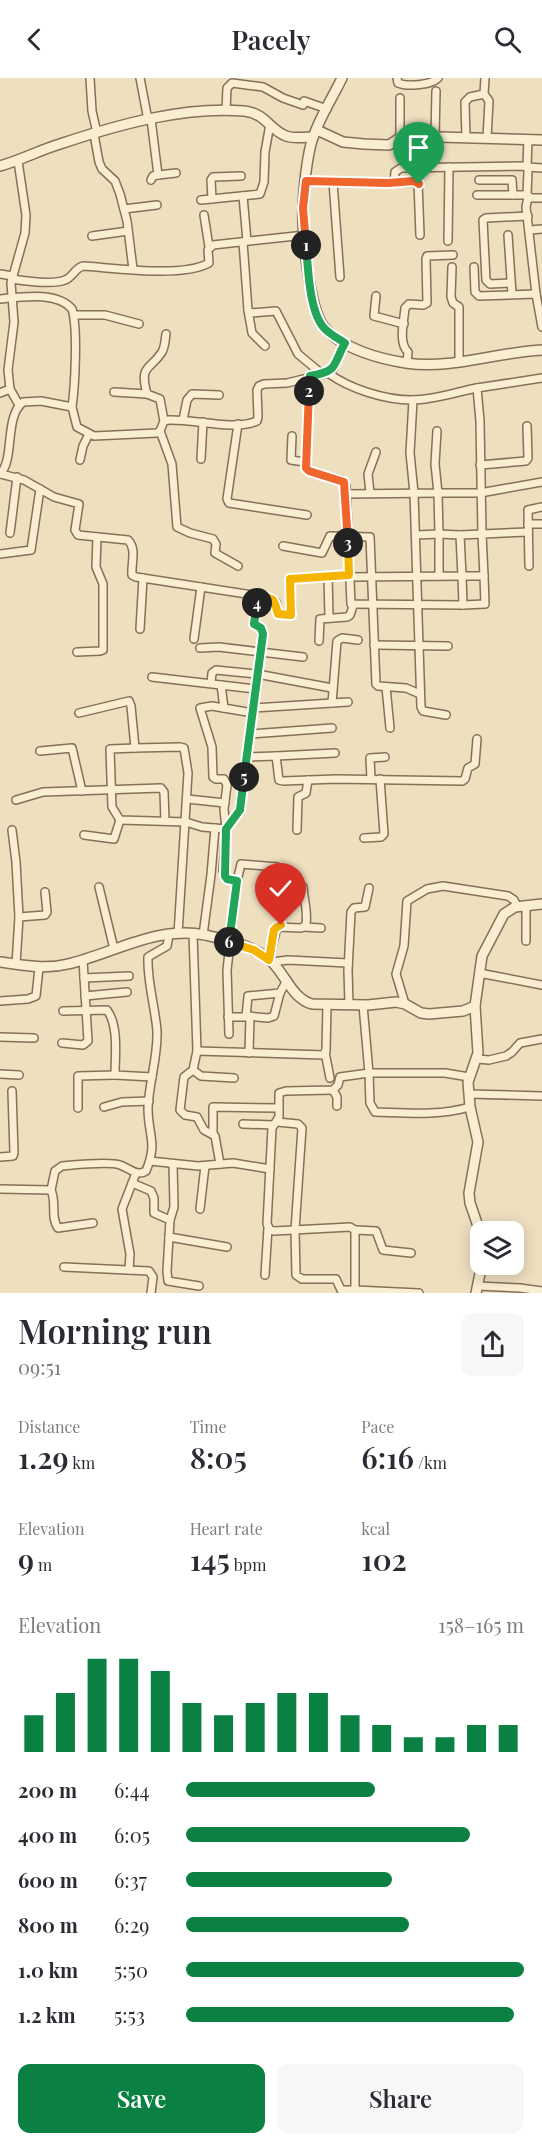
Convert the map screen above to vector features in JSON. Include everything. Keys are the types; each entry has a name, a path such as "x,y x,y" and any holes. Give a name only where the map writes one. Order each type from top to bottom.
{"street":[{"path":"90,78 99,162 102,169 115,181 124,209 132,269"},
{"path":"140,78 158,175"},
{"path":"342,78 315,134 303,208 316,312 320,323 345,343 378,358 407,363 438,365 494,355 542,350"},
{"path":"397,78 398,83 403,85 433,82 438,78"},
{"path":"485,78 484,94 489,101 488,138"},
{"path":"226,111 227,88 232,83 255,84 303,105 304,101 327,109"},
{"path":"435,136 436,91"},
{"path":"466,138 467,98 484,94"},
{"path":"400,98 400,136"},
{"path":"0,166 59,144 149,120 174,115 226,111 254,113 286,136 315,134 343,142 363,144 389,145 400,136 542,140"},
{"path":"201,200 257,195 261,192 270,124"},
{"path":"528,139 526,203 542,327"},
{"path":"18,161 26,215 25,233 12,278 14,322 8,370 10,388 20,405"},
{"path":"448,241 449,167"},
{"path":"394,183 395,172 401,168 542,168"},
{"path":"151,180 153,176 176,173"},
{"path":"212,199 211,180 213,177 241,176"},
{"path":"479,180 512,180 513,195"},
{"path":"306,181 394,183 414,181 419,184 420,235"},
{"path":"333,182 340,277"},
{"path":"477,195 542,198"},
{"path":"243,196 248,310 252,333 265,346"},
{"path":"124,209 157,206"},
{"path":"0,274 12,278 56,282 67,279 83,266 184,269 206,265 209,263 209,247 204,214"},
{"path":"510,283 490,284 486,280 483,220 528,216"},
{"path":"530,230 542,229"},
{"path":"92,236 128,231"},
{"path":"209,247 305,235"},
{"path":"508,235 512,294"},
{"path":"407,363 408,352 403,346 406,305 427,303 427,256 453,255"},
{"path":"452,267 451,297 453,303 459,307 459,362"},
{"path":"474,267 476,295 536,294"},
{"path":"376,296 374,316 404,324"},
{"path":"0,299 62,300 72,309 74,315 72,407 75,424 89,434 99,436 152,434 160,431"},
{"path":"248,310 256,314 276,312 298,354 325,373 372,392 413,400 542,378"},
{"path":"74,315 105,315 139,324"},
{"path":"147,394 145,371 161,354 166,334"},
{"path":"164,421 238,424 257,421 256,390 258,386 287,383 325,373 333,369 345,343"},
{"path":"310,376 305,462 309,471 342,480 346,486 350,602 353,606"},
{"path":"0,393 10,388"},
{"path":"353,606 485,604 480,493 480,420 477,388"},
{"path":"114,392 147,394 160,399 164,421 160,431 172,464 177,527 213,539 216,541 214,550 216,554 238,566"},
{"path":"183,420 187,400 192,394 219,395"},
{"path":"413,400 410,447 416,535 421,707 423,711 446,715"},
{"path":"72,407 41,401 23,402 9,438 8,460 1,474 17,477 54,497 79,504 76,534 128,540 133,548 132,575 275,599 278,614 288,615 292,612 290,579 328,576 484,576"},
{"path":"201,459 203,422"},
{"path":"238,424 227,499 229,503 307,515"},
{"path":"480,465 526,461 528,458 527,426"},
{"path":"437,431 435,464 438,493 439,576"},
{"path":"80,460 89,434"},
{"path":"292,436 291,460 305,462"},
{"path":"370,493 368,474 376,452"},
{"path":"10,533 17,477"},
{"path":"346,494 480,493 542,482"},
{"path":"0,554 31,550 40,489"},
{"path":"530,566 528,510 542,507"},
{"path":"416,535 482,534 542,524"},
{"path":"460,535 463,605"},
{"path":"283,546 322,553 330,536 370,537 376,684 406,688 420,694"},
{"path":"77,652 100,651 104,646 104,584 96,567 97,537"},
{"path":"328,576 329,617"},
{"path":"140,629 143,578"},
{"path":"194,639 201,587"},
{"path":"226,829 240,810 262,630 254,624 258,596"},
{"path":"319,641 319,621 329,617 347,617 353,606"},
{"path":"332,703 337,641 342,638 358,640"},
{"path":"374,645 448,646"},
{"path":"200,648 219,647 303,657"},
{"path":"211,683 212,673 216,670 257,674 332,688"},
{"path":"152,677 255,689"},
{"path":"221,685 224,708"},
{"path":"386,687 390,728"},
{"path":"79,713 129,702 135,748"},
{"path":"237,881 227,879 223,870 227,785 224,779 213,777 212,747 200,709 202,706 253,710 348,702"},
{"path":"250,734 332,728"},
{"path":"276,756 279,780 464,780 468,768 475,764 477,739"},
{"path":"40,751 72,748 82,790"},
{"path":"84,835 114,840 120,820 112,807 110,749 184,748 188,764 186,822 173,934 166,946 148,957 157,1032 149,1101 149,1128 154,1143 150,1161 144,1173 136,1173 118,1164 62,1166 55,1171 51,1190 54,1196 54,1222 58,1228 93,1223"},
{"path":"247,757 334,753"},
{"path":"371,779 370,758 385,757"},
{"path":"364,838 381,837 384,834 380,779"},
{"path":"297,830 298,797 306,793 308,780"},
{"path":"16,800 43,792 163,789 165,821"},
{"path":"187,799 225,803"},
{"path":"120,820 186,822 197,826 226,829"},
{"path":"213,1134 204,1130 197,1117 180,1112 183,1077 193,1070 197,1051 198,934 212,875 215,828"},
{"path":"12,830 19,917 16,964"},
{"path":"229,1034 226,970 240,864 277,867"},
{"path":"405,1004 396,974 404,946 405,905 410,898 427,889 443,886 508,896 521,906 526,941"},
{"path":"99,887 114,949"},
{"path":"303,887 308,911 304,927"},
{"path":"349,1005 348,963 351,910 365,907 369,888"},
{"path":"19,917 45,915 47,912 45,892"},
{"path":"476,1221 469,1193 478,1143 470,1107 469,1077 477,1059 475,1006 482,956 504,914 521,906 542,903"},
{"path":"270,961 277,927 321,928"},
{"path":"0,962 39,968 83,960 114,949 173,934 198,934 254,950 270,961 304,1002 327,1005 363,1005 396,1002 429,1014 463,1011 475,1006"},
{"path":"62,1043 87,1044 83,960"},
{"path":"270,961 348,963"},
{"path":"0,1001 28,999 36,996 39,968"},
{"path":"479,974 542,985"},
{"path":"84,978 129,976"},
{"path":"228,1017 274,1016 280,993 287,980"},
{"path":"86,996 127,992"},
{"path":"249,1053 248,996 280,993"},
{"path":"327,1005 325,1052 330,1078"},
{"path":"363,1005 370,1103 375,1112 444,1113 470,1107"},
{"path":"63,1011 103,1008 110,1014 114,1039 115,1075"},
{"path":"0,1036 34,1038"},
{"path":"477,1059 489,1060 506,1056 520,1043 542,1039"},
{"path":"197,1051 318,1055 325,1052"},
{"path":"193,1070 201,1076 234,1078"},
{"path":"265,1275 270,1169 278,1097 282,1091 333,1090 338,1085 340,1077 369,1073 445,1073 469,1077"},
{"path":"0,1074 19,1075"},
{"path":"78,1108 78,1076 152,1077"},
{"path":"333,1090 337,1097 337,1106"},
{"path":"0,1157 13,1156 14,1153 12,1091"},
{"path":"469,1094 542,1096"},
{"path":"104,1107 122,1102 149,1101"},
{"path":"220,1164 213,1134 213,1107 278,1108"},
{"path":"243,1124 298,1124 302,1128 295,1230 295,1270 299,1278 334,1278 341,1290 419,1293"},
{"path":"150,1161 205,1166 233,1163 270,1169"},
{"path":"173,1164 174,1207 170,1220 168,1281 199,1286"},
{"path":"200,1209 205,1166"},
{"path":"129,1270 130,1254 122,1209 136,1173"},
{"path":"132,1183 151,1191 154,1198 154,1213 170,1220"},
{"path":"0,1189 51,1190"},
{"path":"268,1228 274,1231 350,1227 354,1230 376,1231 383,1250 411,1253"},
{"path":"354,1230 355,1291"},
{"path":"169,1237 227,1247"},
{"path":"64,1267 152,1273 151,1293"},
{"path":"480,1275 477,1290 520,1288 542,1291"}],"route":[{"path":"281,925 274,930 269,960 254,950 229,942 237,881 227,879 223,870 226,829 240,810 253,713 263,634 261,628 254,624 258,596 275,599 278,614 291,615 290,579 349,575 346,486 342,480 307,470 305,462 310,376 328,373 333,369 345,343 326,330 320,323 316,312 305,235 303,208 306,181 388,183 414,181 419,184"}]}
